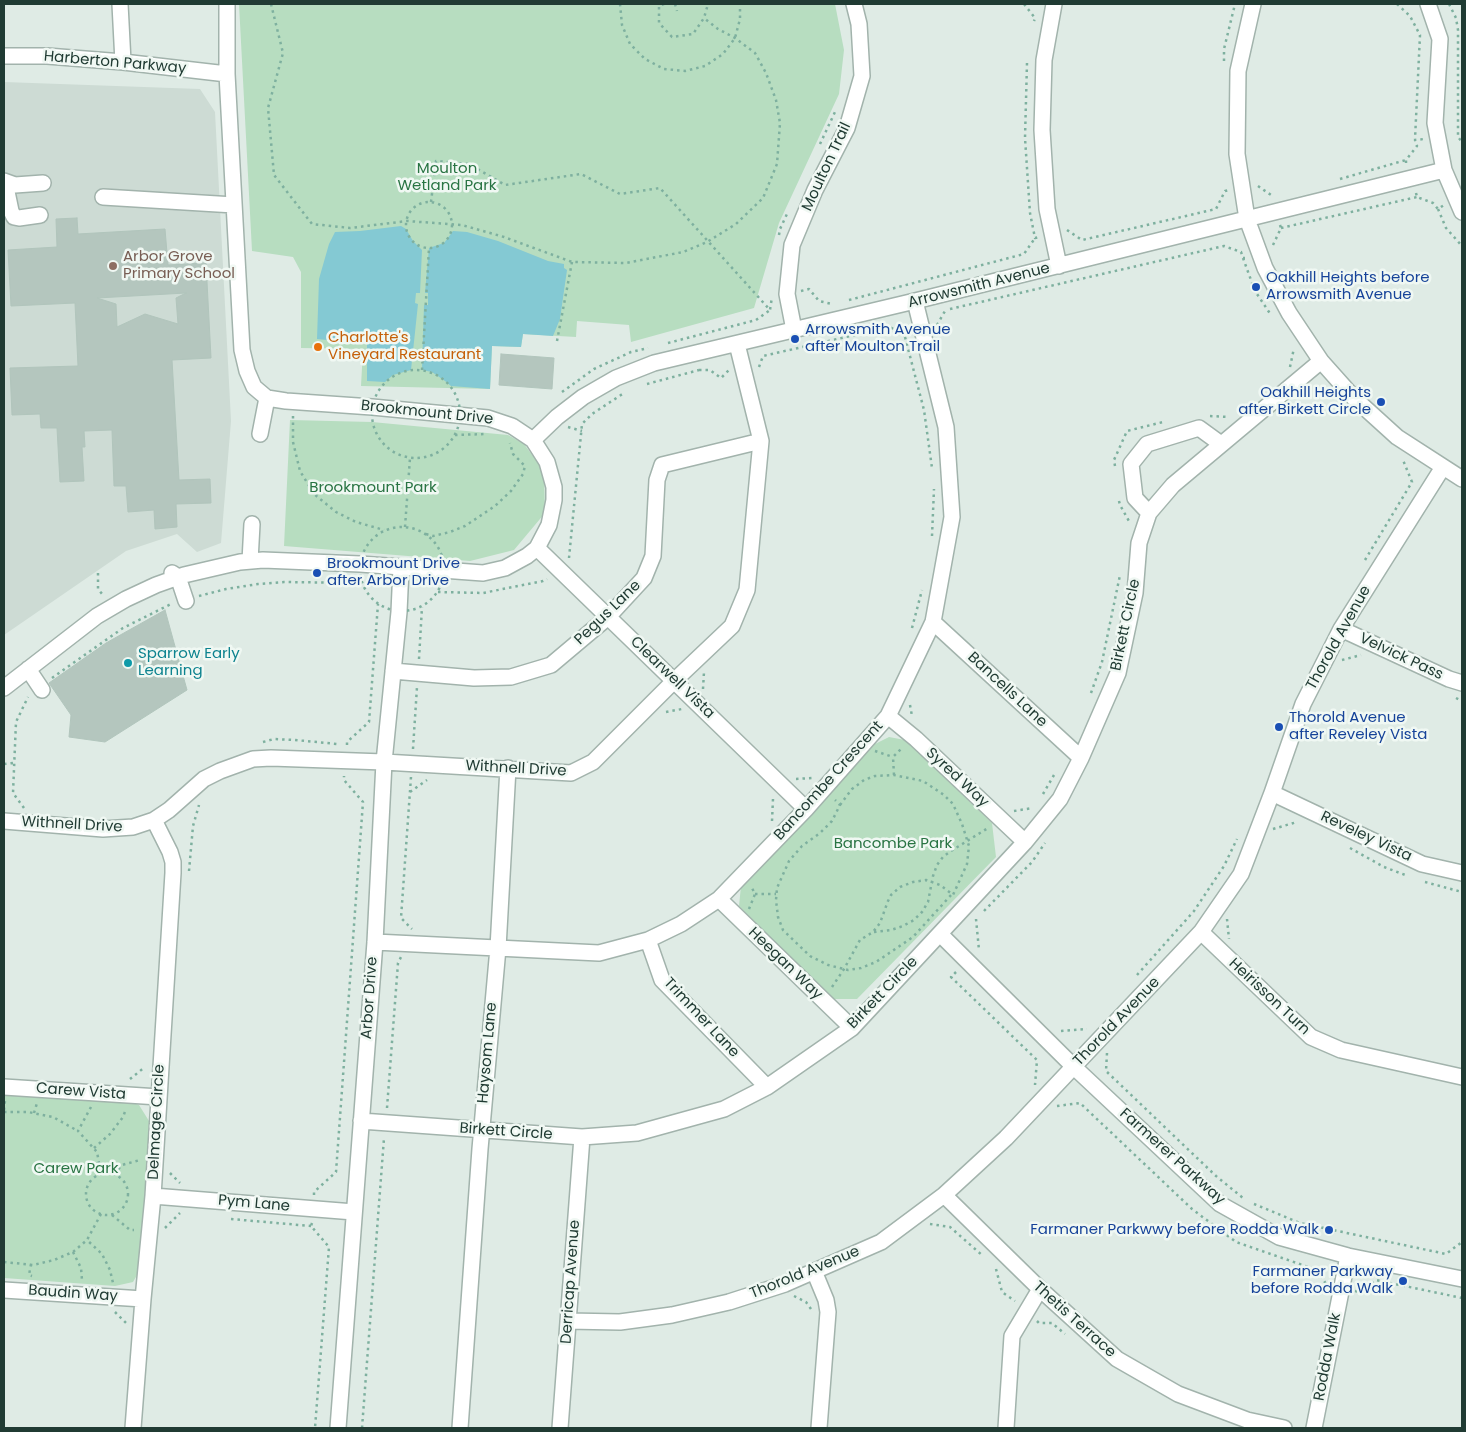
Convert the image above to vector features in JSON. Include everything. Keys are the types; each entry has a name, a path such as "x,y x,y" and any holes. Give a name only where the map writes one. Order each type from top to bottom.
{"street":[{"path":"120,4 123,62"},
{"path":"226,4 227,74 242,350 246,371 254,387 267,398 260,434"},
{"name":"Moulton Trail","path":"794,330 788,292 792,245 815,190 847,128 862,76 859,24 854,4"},
{"path":"1054,4 1044,60 1042,130 1047,209 1058,266"},
{"path":"1253,4 1238,70 1237,154 1247,219 1265,268 1289,313 1321,360 1354,398 1391,432 1462,479"},
{"path":"1428,4 1440,39 1435,123 1444,170 1462,212"},
{"name":"Harberton Parkway","path":"4,56 47,56 123,62 227,74"},
{"name":"Arrowsmith Avenue","path":"533,440 557,417 577,402 616,378 654,364 1444,170"},
{"path":"4,181 15,185 43,183"},
{"path":"4,181 14,217 40,215"},
{"path":"103,197 234,205"},
{"name":"Bancombe Crescent","path":"375,942 599,953 648,940 681,924 719,899 806,809 888,716 933,622 952,517 946,428 916,301"},
{"name":"Withnell Drive","path":"4,821 118,829 133,827 154,820 169,810 196,785 220,771 253,759 384,762 571,773 593,762 732,626 746,590 761,441 737,344"},
{"name":"Birkett Circle","path":"361,1121 482,1131 582,1136 637,1133 724,1109 767,1087 852,1028 1025,842 1060,799 1081,758 1118,673 1135,593 1139,543 1149,513 1172,485 1321,360"},
{"name":"Brookmount Drive","path":"4,688 97,616 126,599 175,575 250,561 289,560 483,573 517,563 536,548 549,525 554,500 554,487 547,462 533,440 512,426 488,418 267,398"},
{"path":"1149,513 1135,498 1131,464 1147,444 1199,428 1221,444"},
{"name":"Pegus Lane","path":"393,671 474,678 511,677 552,665 608,617 644,578 653,556 657,480 662,465 761,441"},
{"name":"Thorold Avenue","path":"568,1321 620,1322 662,1317 709,1308 781,1285 881,1242 944,1195 1006,1138 1201,932 1241,874 1303,704 1341,629 1443,467"},
{"path":"250,561 252,524"},
{"name":"Clearwell Vista","path":"536,548 806,809"},
{"name":"Arbor Drive","path":"338,1428 375,942 384,762 401,568"},
{"path":"175,575 185,600"},
{"name":"Bancells Lane","path":"933,622 1081,758"},
{"name":"Velvick Pass","path":"1341,629 1449,679 1462,683"},
{"path":"28,669 42,689"},
{"name":"Syred Way","path":"888,716 1025,842"},
{"name":"Haysom Lane","path":"460,1428 482,1131 498,948 508,768"},
{"name":"Reveley Vista","path":"1272,793 1422,864 1462,873"},
{"name":"Delmage Circle","path":"133,1428 142,1299 153,1196 173,873 170,852 154,820"},
{"name":"Heegan Way","path":"719,899 852,1028"},
{"name":"Heirisson Turn","path":"1201,932 1311,1037 1341,1050 1462,1077"},
{"name":"Farmerer Parkway","path":"940,934 1074,1067 1220,1204 1279,1237 1348,1256 1462,1279"},
{"name":"Trimmer Lane","path":"648,940 662,980 767,1087"},
{"name":"Carew Vista","path":"4,1087 159,1097"},
{"name":"Derricap Avenue","path":"560,1428 582,1136"},
{"name":"Thetis Terrace","path":"944,1195 1040,1289 1117,1359 1178,1394 1247,1420 1284,1428"},
{"name":"Pym Lane","path":"153,1196 354,1212"},
{"name":"Rodda Walk","path":"1314,1428 1348,1256"},
{"path":"814,1271 826,1300 828,1312 820,1428"},
{"path":"1006,1428 1012,1336 1040,1289"},
{"name":"Baudin Way","path":"4,1290 142,1299"}],"path":[{"path":"271,4 283,53 268,108 274,174 312,224 350,228 406,221 452,224 504,237 572,262 626,263 683,252 707,242 736,224 763,198 777,164 780,123 776,100 766,73 755,53 704,18"},
{"path":"620,4 622,25 630,44 645,59 664,69 685,71 705,66 722,54 735,38 740,19 740,4"},
{"path":"664,4 659,6 659,24 672,37 693,34 704,18 708,4"},
{"path":"675,4 677,11"},
{"path":"1024,4 1035,18 1033,26"},
{"path":"1397,4 1410,16 1420,35 1415,140"},
{"path":"1449,4 1456,18 1458,30 1458,137 1462,142"},
{"path":"1028,59 1025,138 1030,213 1036,238"},
{"path":"819,146 835,111"},
{"path":"431,202 436,161 469,164 505,185 581,174 620,194 660,188 770,310 772,293 810,289 819,301 831,304 1024,254 1036,238 1067,230 1082,240 1216,209 1225,191 1254,184 1271,195 1281,228 1271,251 1260,254 1243,258 1241,252 1224,246 944,311 934,330 923,333 904,336 890,327 763,356 758,368"},
{"path":"1281,228 1417,197"},
{"path":"431,202 444,207 452,224 449,236 444,243 429,248 412,241 406,228 406,221 408,214 418,204 431,202"},
{"path":"1438,209 1446,228 1462,246"},
{"path":"779,238 780,230 788,213"},
{"path":"422,370 429,248"},
{"path":"557,341 572,262"},
{"path":"904,336 924,410 933,472"},
{"path":"645,384 699,370"},
{"path":"438,592 484,593 516,587 542,581 558,569 569,557 582,424 592,414 628,390"},
{"path":"293,415 293,442 300,471 314,494 336,512 356,522 382,530 388,529"},
{"path":"455,435 493,434"},
{"path":"424,533 433,536 465,526 495,506 511,491 524,474 526,466 512,454 508,438"},
{"path":"405,527 410,458"},
{"path":"932,545 934,481"},
{"path":"25,809 13,793 14,763 16,722 29,696 42,689 123,628 175,602 226,589 284,582 362,583"},
{"path":"910,636 924,582"},
{"path":"315,1428 329,1247 312,1226 314,1192 336,1172 363,802 344,780 347,742 369,722 378,604"},
{"path":"421,930 411,929 401,918 422,607"},
{"path":"703,692 704,668"},
{"path":"894,775 893,757 913,737"},
{"path":"4,764 14,763"},
{"path":"772,824 774,797 767,791 785,772 794,779 814,778 840,805"},
{"path":"894,775 923,781 944,794 953,804 969,846 967,864 952,894 913,937 876,962 861,968 844,969 810,956 783,930 778,917 776,888 789,861 802,846 820,833 832,821 840,805 852,789 864,780 875,776 894,775"},
{"path":"189,874 193,826 199,803 205,798 196,785"},
{"path":"873,932 891,930 914,920 928,902 937,866 943,858 951,851 985,832 999,818"},
{"path":"1261,822 1273,829 1300,820"},
{"path":"1135,978 1194,911 1224,866 1240,832"},
{"path":"985,956 978,949 976,919 1032,862 1048,839"},
{"path":"1342,844 1384,867 1409,876"},
{"path":"739,919 749,910 755,894 748,878 743,874"},
{"path":"1417,879 1462,892"},
{"path":"822,999 836,982 860,940 873,932 884,916 885,908 891,895 900,887 926,880 940,885 952,894"},
{"path":"1206,893 1232,912 1227,916 1229,940"},
{"path":"755,894 776,894"},
{"path":"362,1428 398,962 405,952 407,924"},
{"path":"1055,1025 1062,1032 1088,1029 1091,1026 1111,1047 1107,1052 1106,1071 1216,1176 1247,1202 1300,1223 1446,1254 1462,1242"},
{"path":"94,1148 110,1134 123,1118 128,1103 129,1080 148,1065"},
{"path":"78,1131 91,1108"},
{"path":"4,1112 28,1112 52,1117 78,1131 97,1152 101,1174"},
{"path":"114,1174 122,1165 145,1159"},
{"path":"162,1231 180,1214 181,1184 167,1170"},
{"path":"101,1174 114,1174 124,1182 128,1195 126,1202 118,1212 101,1214 90,1206 86,1194 90,1181 101,1174"},
{"path":"4,1262 31,1264 54,1260 73,1252 87,1240 101,1214"},
{"path":"227,1219 312,1226"},
{"path":"87,1240 102,1254 110,1270 114,1297"},
{"path":"73,1252 81,1268 82,1280"},
{"path":"31,1264 29,1275 36,1276"},
{"path":"781,1285 787,1296 796,1296 806,1302 813,1311"}],"shaded area":[{"name":"Arbor Grove Primary School","path":"4,82 200,89 215,112 231,421 221,543 197,552 177,534 126,551 4,635"}],"green space":[{"name":"Moulton Wetland Park","path":"239,4 835,4 844,50 839,94 779,223 754,308 631,342 629,325 577,321 576,337 523,334 521,347 492,346 490,389 361,386 363,349 301,348 301,272 293,257 252,251"},
{"name":"Brookmount Park","path":"290,420 372,422 508,435 524,444 544,471 545,513 514,550 470,561 284,546"},
{"name":"Bancombe Park","path":"889,737 905,740 992,823 996,857 857,999 830,999 739,906 741,886 875,744"},
{"name":"Carew Park","path":"4,1093 126,1100 139,1105 149,1121 143,1265 133,1282 115,1286 4,1278"}],"water":[{"path":"401,226 406,229 413,241 422,250 420,293 416,293 415,303 418,304 411,370 393,375 385,382 367,381 367,344 317,339 319,279 329,244 335,232"},
{"path":"453,231 467,232 498,241 548,261 564,264 564,268 567,270 560,319 553,336 523,334 521,347 492,346 490,389 451,386 432,372 422,370 424,305 428,305 428,293 425,293 429,248 444,243"}],"building":[{"path":"77,218 78,234 165,229 168,265 206,263 211,358 172,360 179,480 210,479 211,503 176,504 177,527 155,529 154,510 128,512 126,486 114,486 112,430 84,431 85,447 82,447 84,481 60,482 57,428 41,428 40,414 12,415 10,368 78,366 75,303 11,306 8,250 57,247 56,219","holes":["186,293 176,298 178,324 145,314 117,327 116,304 97,298"]},
{"path":"501,354 554,358 552,389 499,385"},
{"name":"Sparrow Early Learning","path":"165,610 187,690 105,742 69,737 71,715 49,683 106,643"}],"place":[{"name":"Arbor Grove Primary School","path":"113,266"},
{"name":"Oakhill Heights before Arrowsmith Avenue","path":"1256,287"},
{"name":"Arrowsmith Avenue after Moulton Trail","path":"795,339"},
{"name":"Charlotte's Vineyard Restaurant","path":"318,347"},
{"name":"Oakhill Heights after Birkett Circle","path":"1381,402"},
{"name":"Brookmount Drive after Arbor Drive","path":"317,573"},
{"name":"Sparrow Early Learning","path":"128,663"},
{"name":"Thorold Avenue after Reveley Vista","path":"1279,727"},
{"name":"Farmaner Parkwwy before Rodda Walk","path":"1329,1230"},
{"name":"Farmaner Parkway before Rodda Walk","path":"1403,1281"}]}
